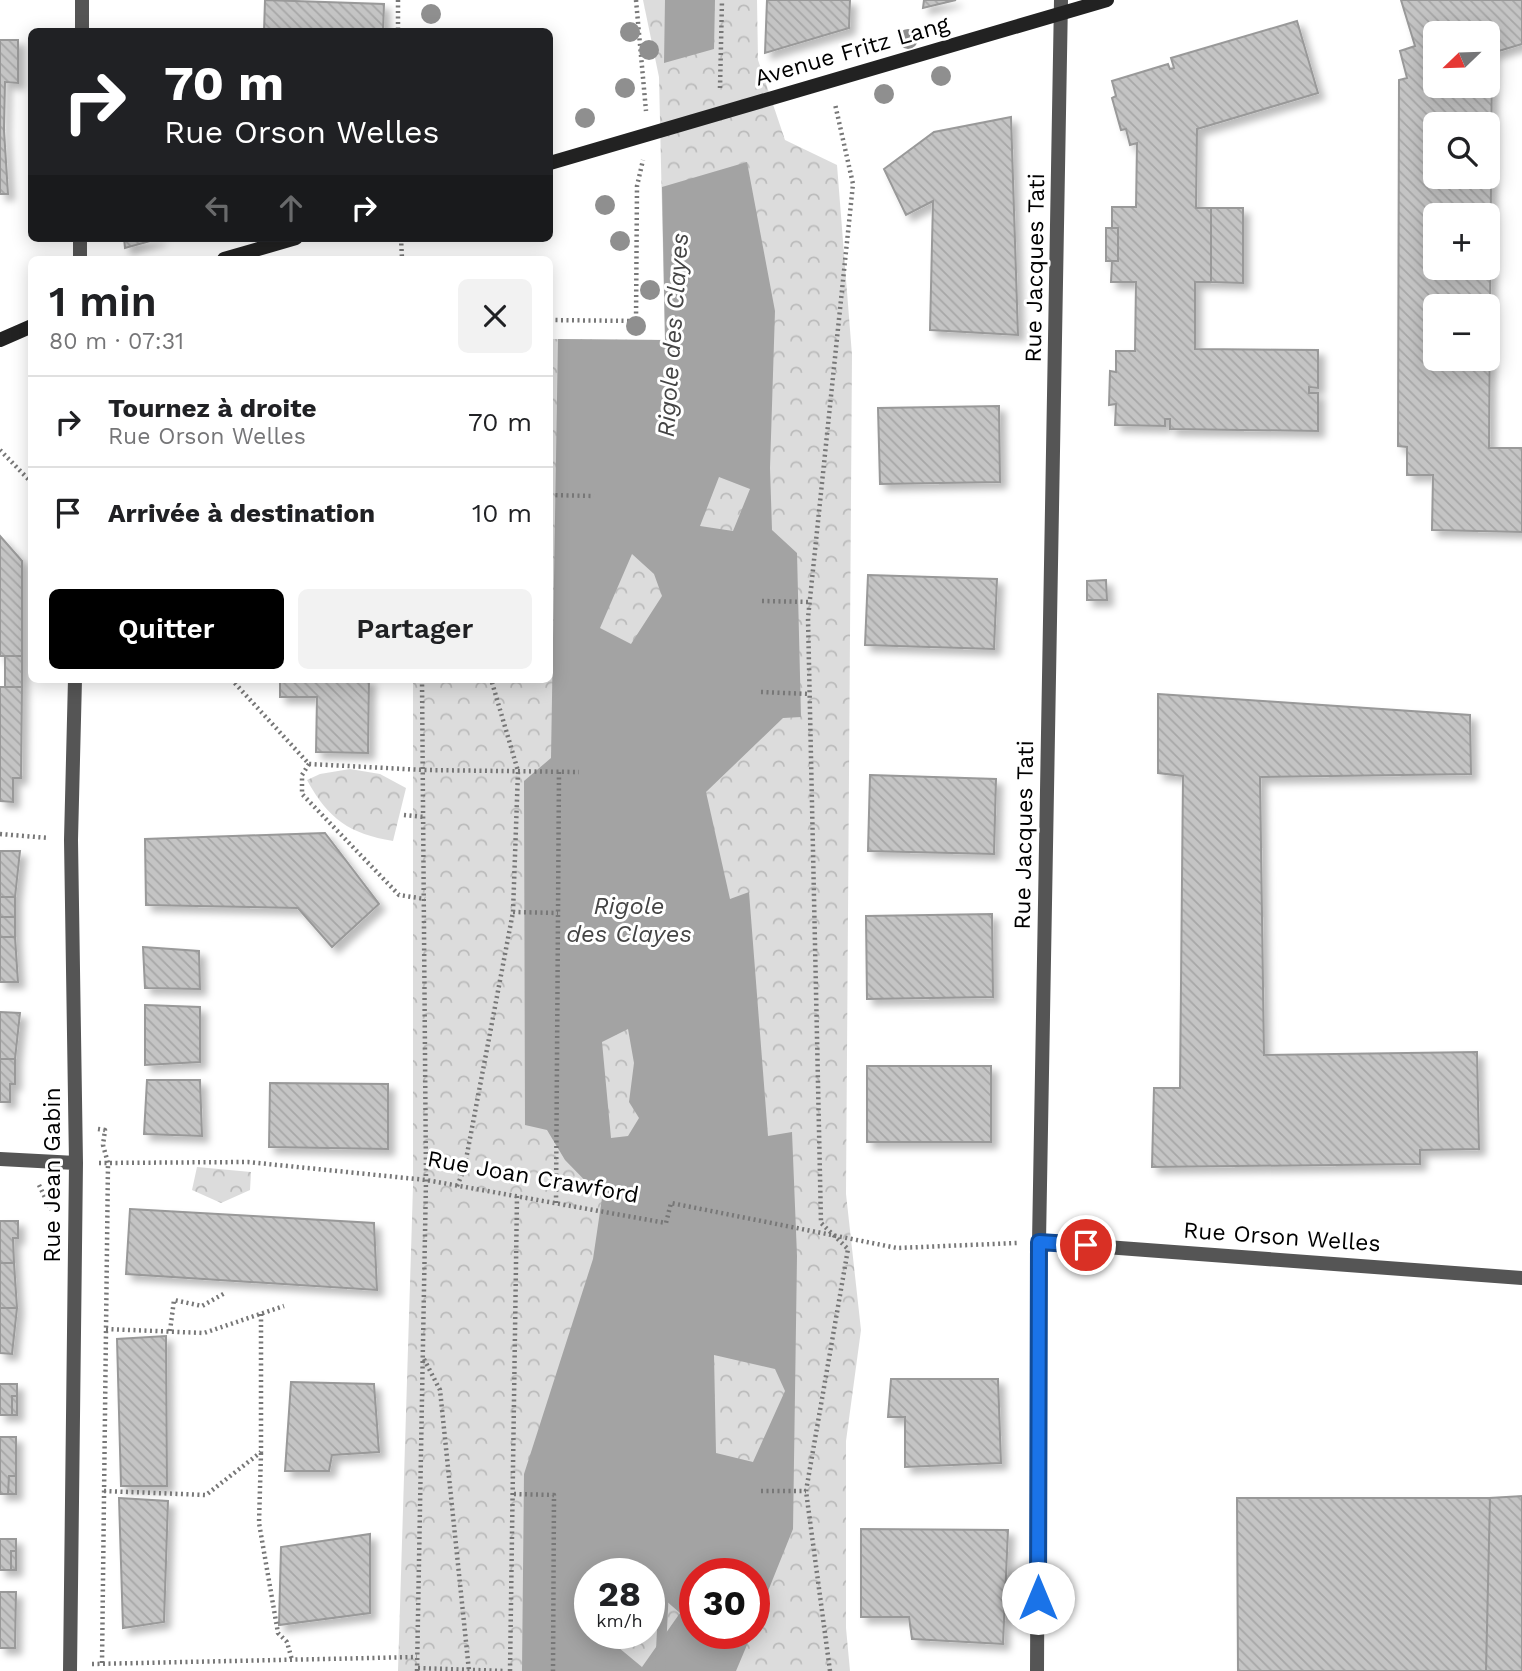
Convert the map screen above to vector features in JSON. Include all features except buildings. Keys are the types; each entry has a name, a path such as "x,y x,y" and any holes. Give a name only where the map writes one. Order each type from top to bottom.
{"street":[{"path":"82,0 82,28"},
{"name":"Avenue Fritz Lang","path":"553,162 830,82 1062,6 1107,0"},
{"name":"Rue Jacques Tati","path":"1037,1671 1039,1242 1062,6"},
{"path":"235,256 282,242"},
{"path":"0,340 28,328"},
{"name":"Rue Jean Gabin","path":"70,1668 76,1163 71,840 75,683"},
{"path":"0,1159 76,1163"},
{"name":"Rue Orson Welles","path":"1039,1242 1522,1278"}],"path":[{"path":"398,0 398,28"},
{"path":"553,320 636,321 637,186 650,133 642,89 636,0"},
{"path":"720,113 722,0"},
{"path":"830,82 853,184 810,602 810,694 821,1223 848,1249 806,1491 830,1671"},
{"path":"0,450 28,479"},
{"path":"553,495 594,496"},
{"path":"762,601 810,602"},
{"path":"235,683 309,764 424,770 579,772"},
{"path":"422,683 426,1180 417,1670 508,1671 514,1494 517,1196"},
{"path":"457,1185 464,1170 513,912 518,771 492,683"},
{"path":"761,692 810,694"},
{"path":"309,764 302,775 302,794 398,895 425,899"},
{"path":"556,1203 559,771"},
{"path":"404,816 424,817"},
{"path":"0,834 71,840"},
{"path":"513,912 558,913"},
{"name":"Rue Joan Crawford","path":"76,1163 248,1162 426,1180 666,1223 671,1203 897,1248 1039,1242"},
{"path":"102,1664 108,1163"},
{"path":"170,1332 174,1300 202,1306 225,1293"},
{"path":"106,1329 204,1333 284,1306"},
{"path":"261,1313 259,1522 278,1633 287,1642 292,1660"},
{"path":"423,1356 440,1390 469,1670"},
{"path":"104,1490 206,1495 261,1452"},
{"path":"761,1491 806,1491"},
{"path":"514,1494 554,1495 553,1671"},
{"path":"70,1668 102,1664 418,1657"}],"green space":[{"path":"643,0 757,0 758,60 785,140 837,165 852,355 846,1194 861,1330 846,1441 846,1628 850,1671 398,1671 413,1187 413,683 553,683 553,339 665,340 659,77"},
{"path":"350,769 380,774 406,788 393,841 352,829 332,815 307,780 320,774"},
{"path":"197,1167 251,1172 250,1190 221,1203 192,1190"}],"water":[{"path":"665,0 715,0 714,49 664,63"},
{"name":"Rigole des Clayes","path":"747,162 775,311 770,468 772,530 797,553 801,717 783,718 706,792 730,899 749,892 768,1136 792,1132 797,1256 793,1529 770,1586 770,1558 679,1558 679,1612 665,1600 665,1558 574,1558 574,1649 620,1649 642,1667 655,1649 665,1649 665,1634 679,1614 679,1649 745,1649 736,1671 522,1671 524,1474 593,1259 602,1198 565,1160 547,1130 525,1125 524,781 551,758 558,339 665,340 662,187","holes":["719,477 750,489 733,531 700,526","632,554 654,574 662,596 631,644 600,628","628,1029 634,1063 629,1102 639,1118 628,1136 611,1138 602,1042","714,1355 775,1369 785,1391 753,1462 716,1453"]}],"waterway":[{"name":"Rigole des Clayes","path":"660,1671 661,1649"}],"route":[{"path":"1038,1598 1039,1242 1086,1245"}]}
